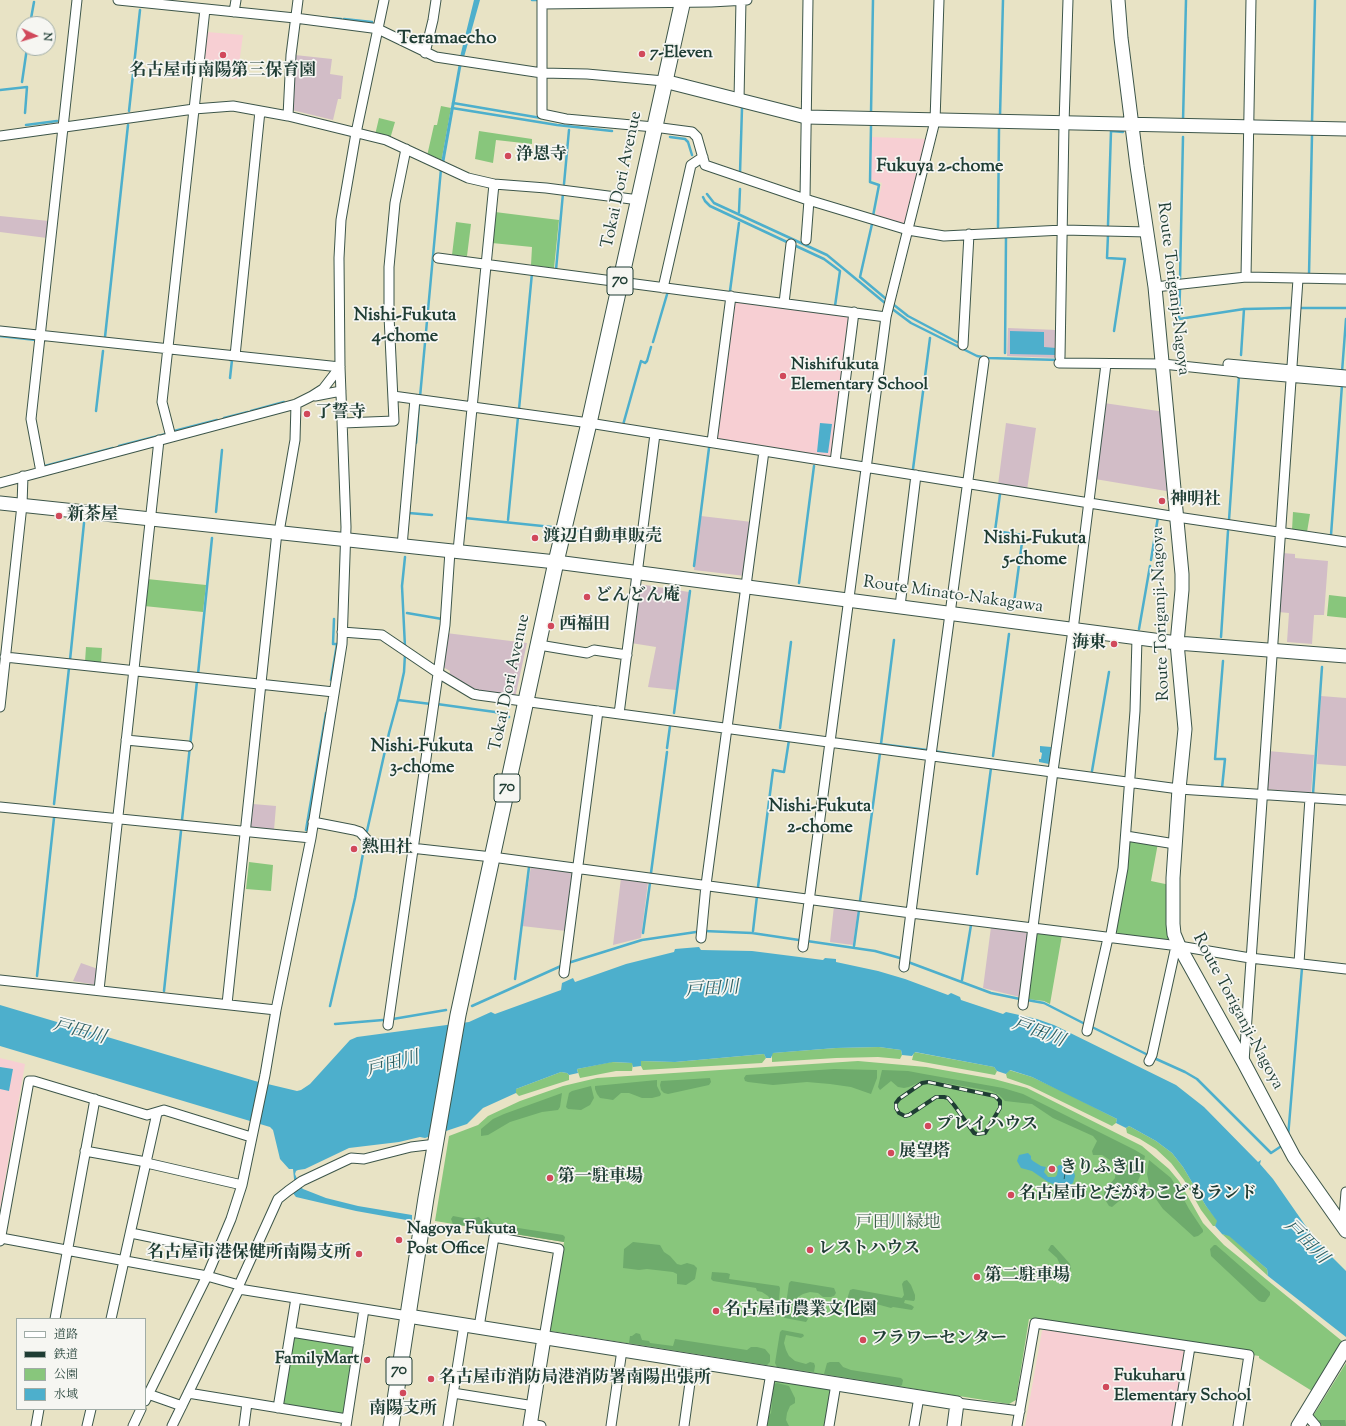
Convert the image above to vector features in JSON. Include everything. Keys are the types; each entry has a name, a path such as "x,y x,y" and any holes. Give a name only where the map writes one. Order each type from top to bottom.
{"main road":[{"name":"Route Toriganji-Nagoya","path":"1118,0 1121,38 1137,166 1155,287 1177,517 1182,590 1177,643 1185,729 1175,844 1174,934 1178,946 1244,1063 1294,1157 1345,1230"},
{"name":"Tokai Dori Avenue","path":"391,1426 458,1015 556,562 589,422 683,1"},
{"path":"664,81 806,118 1346,129"},
{"name":"Route Minato-Nakagawa","path":"0,503 556,562 1177,643 1346,656"},
{"path":"408,1316 958,1403 954,1426"},
{"path":"534,1425 534,1406 544,1338"},
{"path":"1298,1426 1346,1347"}],"street":[{"path":"41,472 31,419 77,0"},
{"path":"118,0 170,2 205,9 295,18 378,30 436,57 542,74 588,74 664,81"},
{"path":"234,12 236,0"},
{"path":"288,116 295,18 298,0"},
{"path":"182,1406 147,1398 207,1276 231,1219 242,1185 311,838 342,644 346,527 340,367 339,258 341,220 356,132 384,0"},
{"path":"425,53 436,0"},
{"path":"738,100 741,0"},
{"path":"747,0 542,2 542,114 566,119 692,132 697,137 705,165 807,199 908,230 944,236 1063,230 1148,232"},
{"path":"806,240 808,0"},
{"path":"803,946 865,466 886,317 935,121 939,0"},
{"path":"1068,0 1064,124 1060,360 1106,364 1163,362 1291,374 1346,382"},
{"path":"1246,277 1251,0"},
{"path":"171,437 162,402 205,9"},
{"path":"0,136 194,109 233,106 288,116 386,140 468,178 494,184 546,188 639,200"},
{"path":"235,356 260,110"},
{"path":"343,423 394,421 389,316 389,267 395,203 406,149"},
{"path":"663,288 691,164 703,157"},
{"path":"388,1025 454,551 472,406 494,184"},
{"path":"963,345 969,234"},
{"path":"784,303 792,244"},
{"path":"438,258 487,263 886,317"},
{"path":"1155,287 1246,277 1346,280"},
{"path":"1244,1063 1250,958 1298,279"},
{"path":"712,442 731,296"},
{"path":"835,462 854,312"},
{"path":"0,331 340,367"},
{"path":"904,967 984,361"},
{"path":"1023,1005 1032,927 1073,630 1106,364"},
{"path":"0,483 296,404 323,389 340,367"},
{"path":"1291,374 1346,375"},
{"path":"312,396 341,391"},
{"path":"393,396 589,422 655,434 865,466 1177,517 1346,542"},
{"path":"402,546 418,400"},
{"path":"226,1004 278,532 295,440 296,404"},
{"path":"619,714 655,434"},
{"path":"99,990 159,440"},
{"path":"701,938 706,885 764,451"},
{"path":"900,606 916,475"},
{"path":"0,707 22,505 22,476"},
{"path":"342,632 382,635 438,673 473,694 1179,789 1346,800"},
{"path":"1087,1031 1108,938 1111,934 1124,868 1135,711 1137,638"},
{"path":"539,645 587,653 594,650 627,654"},
{"path":"5,657 334,692"},
{"path":"564,973 598,711"},
{"path":"126,740 188,746"},
{"path":"1299,963 1310,798"},
{"path":"0,807 117,820 311,838"},
{"path":"313,822 360,832 369,842 375,844 578,868 911,913 1178,946 1250,958 1346,969"},
{"path":"1126,836 1175,844"},
{"path":"1150,1061 1178,946"},
{"path":"0,980 276,1010"},
{"path":"251,1137 164,1110 148,1115 34,1081 28,1081 0,1239 125,1260 207,1276 239,1287 296,1298 408,1316"},
{"path":"55,1318 95,1099"},
{"path":"111,1318 157,1113"},
{"path":"172,1426 239,1287 278,1199 296,1184 351,1158 364,1159 411,1147 436,1144"},
{"path":"85,1150 146,1162 242,1185"},
{"path":"1345,1230 1346,1192"},
{"path":"131,1233 218,1251"},
{"path":"479,1327 494,1237 559,1249 544,1338"},
{"path":"278,1408 296,1298"},
{"path":"188,1393 278,1408 347,1423 364,1309"},
{"path":"1017,1426 1035,1323 1249,1355 1238,1426"},
{"path":"448,1426 464,1325"},
{"path":"291,1332 359,1343"},
{"path":"1177,1426 1190,1347"},
{"path":"611,1426 622,1350"},
{"path":"684,1426 693,1361"},
{"path":"762,1426 771,1373"},
{"path":"829,1426 836,1384"},
{"path":"453,1393 534,1406"},
{"path":"914,1426 919,1397"},
{"path":"244,1426 247,1403"},
{"path":"958,1403 1020,1411"},
{"path":"36,1426 39,1410"},
{"path":"87,1426 91,1410"},
{"path":"133,1426 141,1410"},
{"path":"1305,1413 1316,1426"}],"shaded area":[{"name":"名古屋市南陽第三保育園","path":"207,32 243,35 237,79 203,76"},
{"path":"295,55 332,59 330,74 343,76 341,99 338,99 333,120 292,110"},
{"path":"872,137 928,139 906,224 903,225 875,217 882,183 871,179"},
{"path":"0,216 49,221 47,238 0,232"},
{"name":"Nishifukuta Elementary School","path":"734,300 851,315 832,457 719,441 716,438"},
{"path":"1008,328 1057,330 1057,358 1007,356"},
{"path":"1104,403 1165,412 1172,492 1095,479"},
{"path":"1006,423 1036,428 1027,490 998,485"},
{"path":"701,516 752,522 745,576 694,570"},
{"path":"1282,553 1295,554 1295,558 1328,561 1324,615 1314,615 1312,644 1287,642 1289,613 1278,612"},
{"path":"639,584 689,592 676,690 648,687 656,647 631,643"},
{"path":"446,633 527,643 515,698 478,693 449,677 450,671 441,666"},
{"path":"1321,696 1346,698 1346,766 1317,764"},
{"path":"1268,751 1314,755 1311,793 1265,789"},
{"path":"253,804 276,806 274,830 250,828"},
{"path":"531,866 573,871 566,931 522,926"},
{"path":"621,878 648,882 641,938 613,945"},
{"path":"834,906 858,910 853,945 830,942"},
{"path":"991,927 1026,932 1028,935 1020,997 983,988"},
{"path":"81,963 98,969 96,985 73,981"},
{"path":"0,1058 25,1064 0,1209"},
{"name":"Fukuharu Elementary School","path":"1044,1329 1186,1348 1173,1426 1025,1426 1042,1331"}],"green space":[{"path":"441,106 451,108 441,163 427,156 434,125 437,125"},
{"path":"379,118 395,122 390,139 375,135"},
{"path":"479,131 532,139 532,144 496,140 493,163 475,159"},
{"path":"495,212 559,220 554,268 531,265 532,247 492,243"},
{"path":"456,222 471,224 467,256 452,255"},
{"path":"1293,512 1310,514 1307,532 1292,530"},
{"path":"147,579 206,585 203,612 144,606"},
{"path":"1329,595 1346,597 1346,618 1327,616"},
{"path":"86,647 102,648 101,664 85,662"},
{"path":"1128,840 1158,843 1151,881 1170,885 1174,942 1113,934"},
{"path":"249,862 273,865 271,891 246,889"},
{"path":"1037,932 1062,935 1050,1004 1044,1001 1026,999"},
{"path":"879,1047 901,1050 902,1055 900,1059 878,1057 772,1062 772,1053 836,1048"},
{"path":"914,1052 994,1067 997,1071 995,1075 912,1060"},
{"path":"764,1054 766,1058 762,1063 643,1070 641,1066 641,1061 675,1062"},
{"name":"戸田川緑地","path":"858,1061 926,1067 994,1079 1027,1088 1142,1146 1169,1169 1179,1181 1203,1223 1224,1245 1342,1341 1312,1391 1259,1358 1259,1356 1029,1319 1016,1400 1009,1404 551,1331 550,1328 564,1242 435,1221 449,1136 478,1125 488,1116 520,1101 563,1086 597,1078"},
{"path":"611,1062 633,1063 632,1071 616,1071 580,1078 577,1069"},
{"path":"834,1069 877,1070 877,1078 871,1094 851,1087 830,1084 807,1082 773,1085 748,1082 745,1081 744,1078 746,1075"},
{"path":"882,1070 908,1071 1003,1088 1023,1094 1145,1156 1141,1174 1136,1185 1131,1191 1112,1207 1109,1206 1104,1198 1104,1193 1115,1178 1116,1168 1114,1163 1102,1155 1093,1155 1092,1151 1097,1141 1093,1136 1053,1118 1032,1104 1005,1101 999,1095 991,1091 928,1080 904,1088 898,1087 891,1081 880,1090 878,1087"},
{"path":"1009,1070 1032,1077 1064,1092 1117,1119 1116,1123 1112,1126 1030,1086 1007,1078 1006,1074"},
{"path":"561,1072 569,1075 569,1080 519,1096 516,1093 516,1089"},
{"path":"710,1078 711,1082 709,1085 668,1094 661,1090 660,1085 661,1081"},
{"path":"657,1080 657,1086 661,1094 660,1096 652,1098 642,1098 629,1093 621,1093 613,1100 600,1098 595,1089 595,1086"},
{"path":"591,1086 594,1098 590,1105 581,1110 568,1109 566,1107 569,1093"},
{"path":"562,1093 560,1107 558,1110 542,1112 510,1122 488,1135 481,1136 481,1129 493,1119"},
{"path":"1129,1126 1156,1141 1172,1153 1183,1167 1206,1206 1218,1221 1215,1226 1213,1226 1201,1210 1184,1180 1171,1163 1156,1149 1127,1133 1126,1128"},
{"path":"1149,1160 1171,1178 1203,1230 1203,1232 1198,1236 1194,1237 1163,1209 1151,1192 1147,1174"},
{"path":"453,1216 469,1219 479,1217 482,1220 488,1217 493,1223 499,1225 563,1235 565,1237 564,1242 453,1224 451,1219"},
{"path":"1222,1234 1229,1235 1267,1269 1268,1276"},
{"path":"633,1242 660,1245 664,1252 677,1264 681,1265 687,1263 694,1265 697,1268 695,1279 686,1285 677,1284 677,1274 673,1272 623,1268 624,1249"},
{"path":"1051,1245 1053,1245 1070,1264 1071,1269 1064,1273 1057,1258 1048,1250"},
{"path":"1216,1245 1270,1292 1270,1295 1265,1302 1259,1301 1211,1256 1210,1249"},
{"path":"712,1272 730,1274 729,1279 779,1286 779,1300 775,1303 772,1302 768,1296 757,1291 756,1288 713,1281 711,1279"},
{"path":"907,1280 911,1285 915,1299 914,1301 905,1300 904,1303 914,1307 912,1310 891,1308 869,1302 848,1301 847,1299 850,1290 853,1289 902,1298 904,1295 902,1284"},
{"path":"791,1281 834,1288 836,1293 831,1297 823,1297 818,1293 810,1292 803,1294 794,1301 789,1313 807,1317 808,1319 806,1322 784,1318 789,1283"},
{"path":"782,1330 803,1334 804,1336 801,1338 786,1335 784,1343 786,1350 789,1356 795,1361 806,1364 810,1362 814,1363 814,1372 777,1367 775,1363 780,1332"},
{"path":"636,1333 640,1334 642,1340 649,1341 650,1343 673,1346 675,1339 747,1350 751,1347 757,1347 765,1349 770,1355 770,1362 767,1365 629,1343 630,1336"},
{"path":"297,1336 353,1344 355,1347 344,1412 341,1415 285,1404 283,1402 294,1337"},
{"path":"839,1362 843,1367 851,1370 901,1378 903,1380 902,1385 900,1386 824,1374 827,1363"},
{"path":"1346,1363 1346,1426 1321,1426 1313,1416"},
{"path":"776,1381 829,1389 831,1392 825,1426 766,1426 772,1383"},
{"path":"777,1383 789,1386 795,1398 795,1403 790,1406 787,1413 786,1420 789,1426 768,1426 774,1384"},
{"path":"1345,1420 1346,1426 1323,1426 1318,1421"}],"water":[{"path":"474,0 480,0 461,68 444,164 441,163 460,57"},
{"path":"1010,331 1044,332 1044,347 1056,348 1056,355 1010,354"},
{"path":"820,423 832,424 828,453 817,452"},
{"path":"1040,746 1051,747 1049,764 1039,762 1042,753 1040,752"},
{"name":"戸田川","path":"699,947 701,950 752,951 823,960 825,958 836,959 836,962 878,971 948,995 951,993 960,997 961,1000 1003,1014 1006,1012 1037,1019 1054,1025 1176,1085 1204,1107 1258,1162 1261,1160 1260,1164 1273,1179 1305,1225 1327,1252 1346,1271 1346,1337 1268,1276 1267,1269 1229,1236 1222,1234 1215,1226 1217,1221 1206,1206 1183,1167 1172,1153 1156,1141 1129,1126 1126,1128 1116,1123 1117,1119 1032,1077 1010,1070 1006,1074 997,1071 994,1067 915,1052 912,1056 902,1055 901,1050 879,1047 836,1048 773,1053 771,1058 766,1058 764,1054 675,1062 641,1061 641,1066 633,1067 632,1063 613,1062 577,1069 578,1073 569,1075 561,1072 516,1089 516,1093 483,1108 467,1124 425,1138 420,1137 399,1142 349,1148 305,1169 296,1171 295,1174 300,1186 303,1189 326,1198 358,1206 412,1215 412,1221 356,1211 296,1197 292,1192 295,1189 293,1169 289,1169 280,1159 273,1130 270,1127 0,1046 0,1005 255,1081 297,1091 310,1084 350,1040 357,1037 469,1022 491,1012 495,1014 561,990 562,983 573,978 575,982 626,964 674,952 675,949"},
{"path":"0,1067 13,1069 9,1091 0,1089"},
{"path":"1028,1153 1033,1161 1046,1167 1044,1172 1048,1177 1055,1177 1057,1175 1057,1167 1059,1165 1070,1166 1073,1168 1075,1176 1073,1183 1063,1188 1048,1182 1032,1171 1021,1168 1017,1161 1019,1155"}],"waterway":[{"path":"532,0 537,0"},
{"path":"871,113 873,0"},
{"path":"1000,116 1003,0"},
{"path":"1183,121 1186,0"},
{"path":"1312,123 1315,0"},
{"path":"31,16 34,2"},
{"path":"129,111 140,10"},
{"path":"326,18 341,19"},
{"path":"344,19 372,22"},
{"path":"22,82 26,56"},
{"path":"0,90 27,87 25,113"},
{"path":"453,103 541,118"},
{"path":"452,108 557,125 612,131"},
{"path":"740,173 742,108"},
{"path":"26,125 57,121"},
{"path":"105,337 128,125"},
{"path":"871,126 870,182 879,185 873,216"},
{"path":"998,227 999,129"},
{"path":"564,184 569,130"},
{"path":"1108,225 1111,131 1123,132"},
{"path":"1309,275 1312,135"},
{"path":"670,137 685,139 688,142 692,155"},
{"path":"1180,279 1183,137"},
{"path":"420,397 441,169"},
{"path":"739,212 740,189"},
{"path":"556,270 563,193"},
{"path":"707,194 714,203 827,255 885,303"},
{"path":"703,197 710,206 789,243"},
{"path":"730,291 739,223"},
{"path":"872,224 860,277 885,298"},
{"path":"1108,235 1107,258 1125,259 1114,331"},
{"path":"1005,237 1005,353"},
{"path":"796,246 824,259 840,271 835,306"},
{"path":"519,409 532,273"},
{"path":"1180,289 1179,319 1244,309 1291,308"},
{"path":"653,342 668,291"},
{"path":"894,305 908,316 957,342"},
{"path":"891,308 911,323 977,356 988,358 1059,360"},
{"path":"1299,308 1346,308"},
{"path":"1241,355 1244,309"},
{"path":"1342,372 1346,319"},
{"path":"0,336 36,340"},
{"path":"913,469 930,338"},
{"path":"623,425 641,361 645,363 647,361 651,347"},
{"path":"96,411 103,351"},
{"path":"230,360 232,360 230,378"},
{"path":"1229,520 1239,376"},
{"path":"1331,535 1342,385"},
{"path":"251,411 284,402"},
{"path":"416,443 419,402"},
{"path":"224,418 248,412"},
{"path":"508,520 518,417"},
{"path":"174,431 217,420"},
{"path":"119,446 166,434"},
{"path":"45,466 113,448"},
{"path":"694,566 709,448"},
{"path":"216,512 222,450"},
{"path":"799,583 814,466"},
{"path":"1000,494 995,531 1023,535 1013,610"},
{"path":"409,513 432,515"},
{"path":"1151,560 1157,517"},
{"path":"465,518 552,527"},
{"path":"70,660 84,523"},
{"path":"578,531 638,540 639,538"},
{"path":"1221,637 1228,531"},
{"path":"198,674 212,538"},
{"path":"405,557 402,586 405,647"},
{"path":"1139,629 1150,566"},
{"path":"674,713 690,591"},
{"path":"407,613 442,619"},
{"path":"331,680 337,644 333,644 334,619"},
{"path":"993,756 1009,634"},
{"path":"881,744 894,640"},
{"path":"780,728 791,642"},
{"path":"367,831 398,700 404,672 405,654"},
{"path":"1222,788 1225,759 1215,759 1223,661"},
{"path":"1313,794 1322,667"},
{"path":"54,804 69,668"},
{"path":"1092,771 1109,672"},
{"path":"182,820 197,681"},
{"path":"398,700 431,704"},
{"path":"437,704 495,712 509,717"},
{"path":"306,830 326,713"},
{"path":"667,748 670,726"},
{"path":"758,887 773,770 784,772 789,740"},
{"path":"880,744 927,750"},
{"path":"934,751 956,755"},
{"path":"651,873 667,752"},
{"path":"860,901 880,753"},
{"path":"977,874 991,768"},
{"path":"37,976 54,818"},
{"path":"164,991 181,831"},
{"path":"330,1006 355,898 364,848"},
{"path":"515,979 529,867"},
{"path":"643,933 650,883"},
{"path":"753,931 757,896"},
{"path":"854,946 859,910"},
{"path":"962,980 971,925"},
{"path":"704,931 752,933 799,940"},
{"path":"568,963 642,940 696,932"},
{"path":"807,941 875,951 900,958"},
{"path":"908,962 991,993 1020,999"},
{"path":"472,1006 561,966"},
{"path":"1288,1137 1302,968"},
{"path":"1027,1000 1044,1003 1085,1024"},
{"path":"393,1019 446,1010"},
{"path":"335,1024 383,1020"},
{"path":"1092,1027 1148,1055"},
{"path":"1154,1058 1197,1079 1271,1153 1280,1147"}],"ferry route":[{"path":"1063,1188 1066,1165"}],"railway":[{"path":"928,1082 995,1096 1000,1101 1000,1108 985,1133 977,1134 974,1133 948,1098 936,1097 909,1115 905,1116 899,1113 896,1108 896,1103 899,1099 922,1083 928,1082"}],"place":[{"name":"7-Eleven","path":"642,54"},
{"name":"名古屋市南陽第三保育園","path":"223,55"},
{"name":"浄恩寺","path":"508,156"},
{"name":"Nishifukuta Elementary School","path":"783,376"},
{"name":"了誓寺","path":"307,414"},
{"name":"神明社","path":"1162,501"},
{"name":"新茶屋","path":"59,516"},
{"name":"渡辺自動車販売","path":"535,538"},
{"name":"どんどん庵","path":"587,597"},
{"name":"西福田","path":"551,626"},
{"name":"海東","path":"1114,644"},
{"name":"熱田社","path":"354,849"},
{"name":"プレイハウス","path":"928,1126"},
{"name":"展望塔","path":"891,1153"},
{"name":"きりふき山","path":"1052,1169"},
{"name":"第一駐車場","path":"550,1178"},
{"name":"名古屋市とだがわこどもランド","path":"1011,1195"},
{"name":"Nagoya Fukuta Post Office","path":"399,1240"},
{"name":"レストハウス","path":"810,1250"},
{"name":"名古屋市港保健所南陽支所","path":"359,1254"},
{"name":"第二駐車場","path":"977,1277"},
{"name":"名古屋市農業文化園","path":"716,1311"},
{"name":"フラワーセンター","path":"863,1340"},
{"name":"FamilyMart","path":"367,1360"},
{"name":"名古屋市消防局港消防署南陽出張所","path":"431,1379"},
{"name":"Fukuharu Elementary School","path":"1106,1387"},
{"name":"南陽支所","path":"403,1393"}],"district":[{"name":"Teramaecho","path":"447,40"},
{"name":"Fukuya 2-chome","path":"940,168"},
{"name":"Nishi-Fukuta 4-chome","path":"405,327"},
{"name":"Nishi-Fukuta 5-chome","path":"1035,550"},
{"name":"Nishi-Fukuta 3-chome","path":"422,758"},
{"name":"Nishi-Fukuta 2-chome","path":"820,818"}]}
